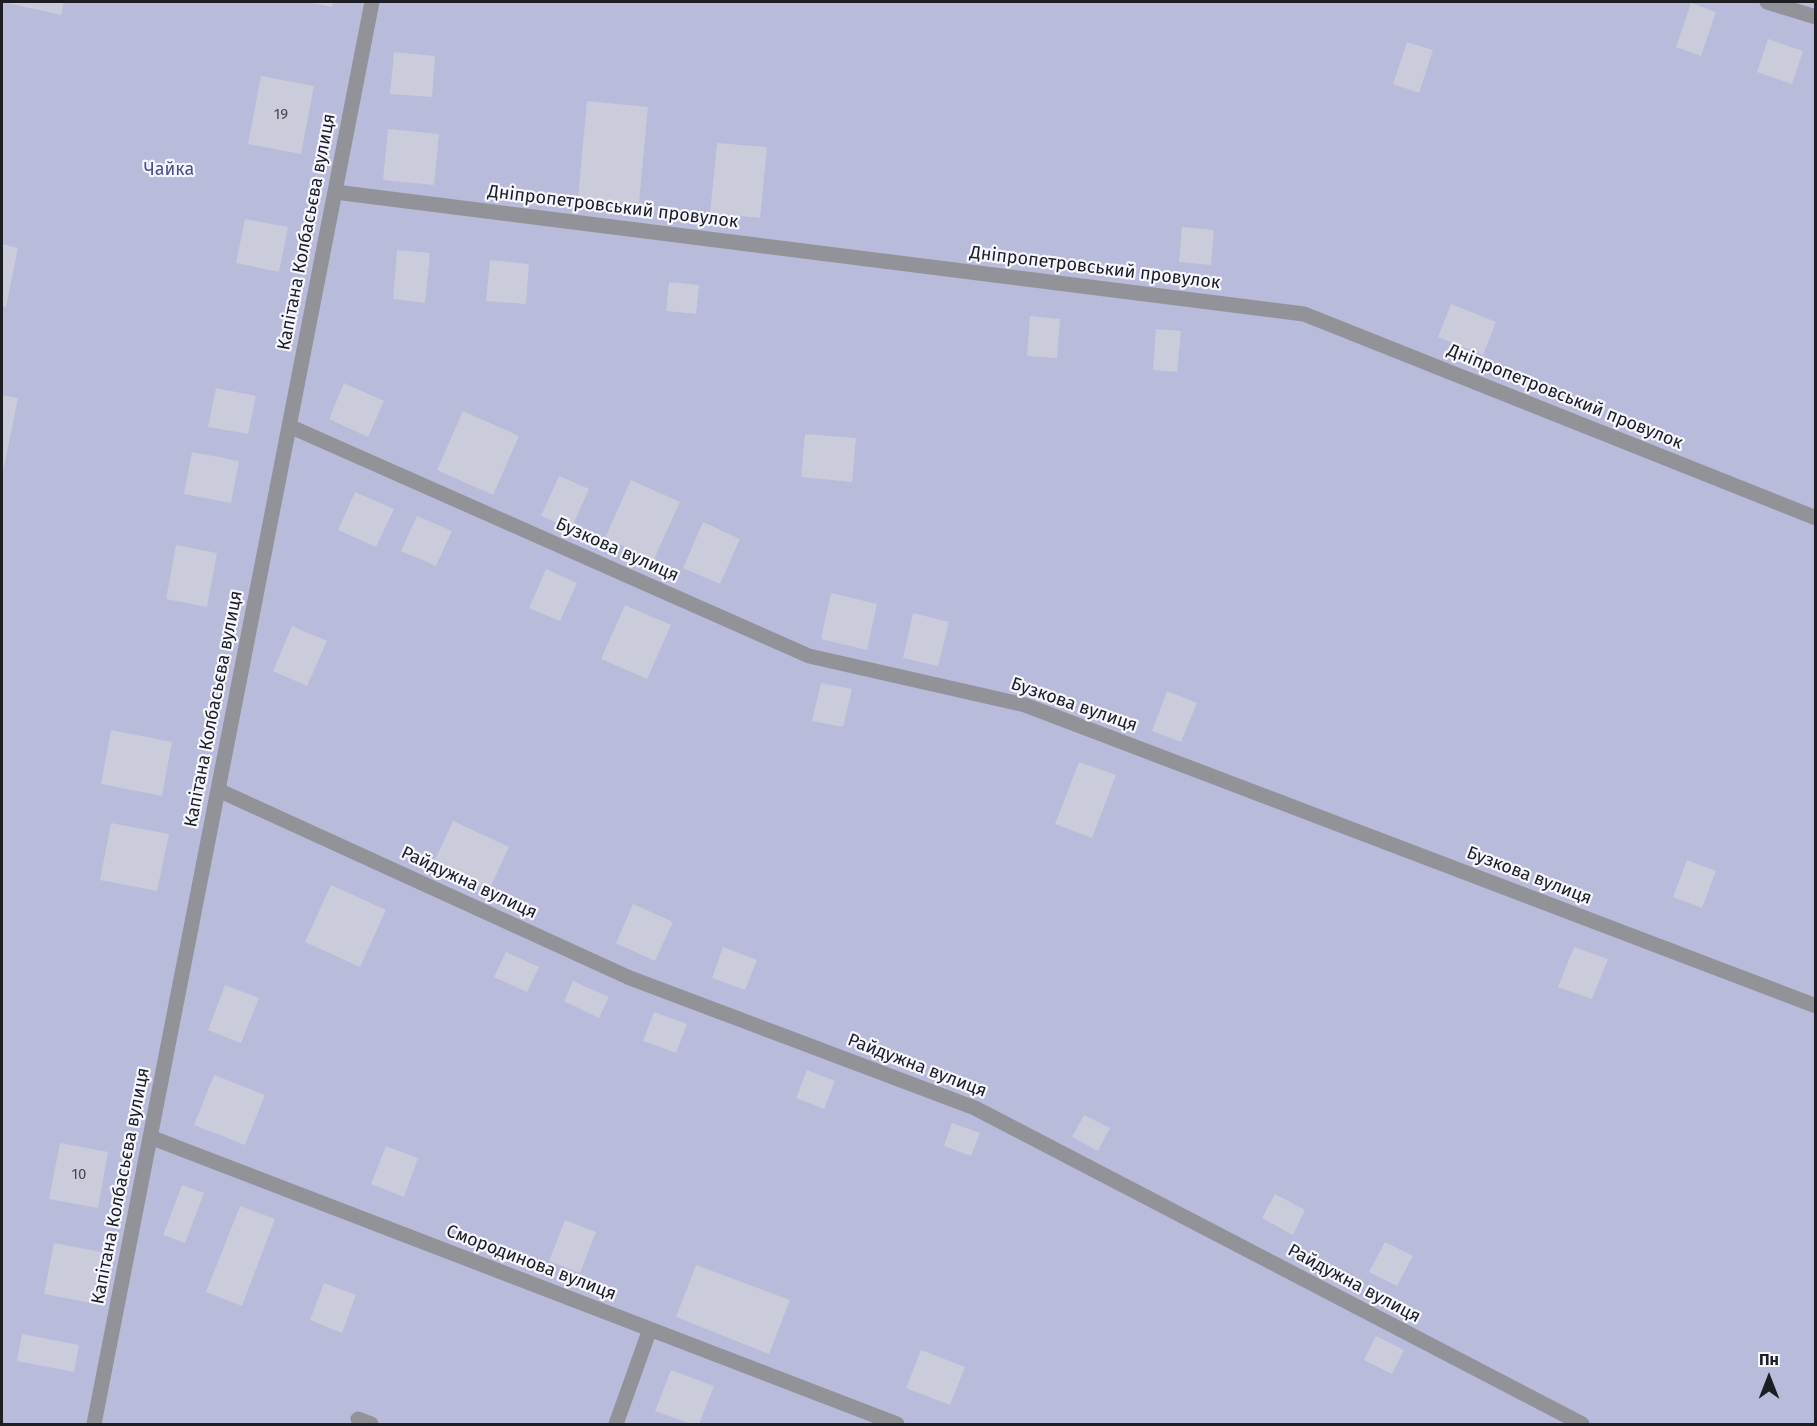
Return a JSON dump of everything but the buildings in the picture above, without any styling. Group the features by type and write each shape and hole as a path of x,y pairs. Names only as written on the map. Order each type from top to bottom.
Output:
{"lane":[{"name":"Капітана Колбасьєва вулиця","path":"94,1425 372,2"},
{"path":"1767,2 1815,17"},
{"name":"Дніпропетровський провулок","path":"335,192 1304,314 1815,518"},
{"name":"Бузкова вулиця","path":"289,426 808,656 1025,705 1815,1006"},
{"name":"Райдужна вулиця","path":"218,790 630,978 975,1108 1582,1425"},
{"name":"Смородинова вулиця","path":"150,1137 897,1425"},
{"path":"616,1425 650,1329"}],"green space":[{"name":"Чайка","path":"2,2 1815,2 1815,1424 2,1424"}]}
